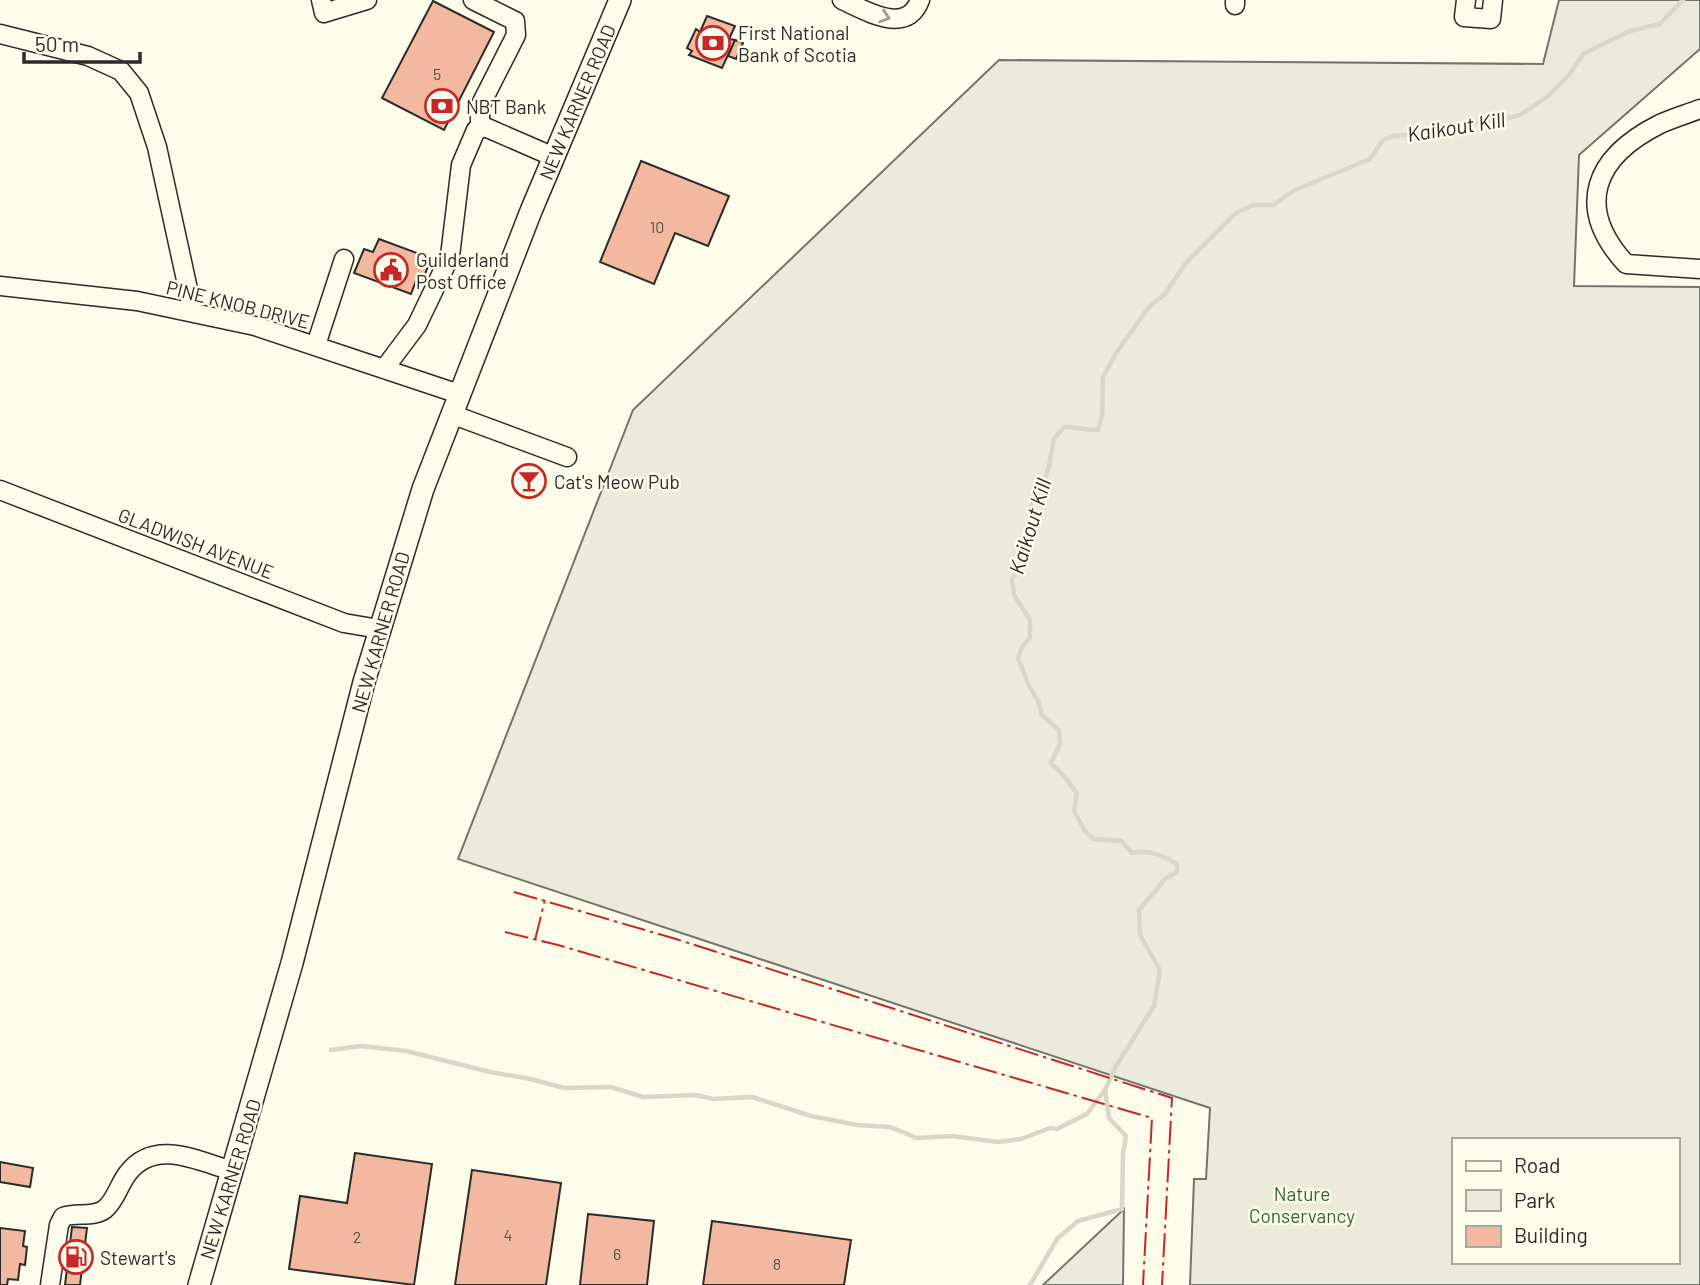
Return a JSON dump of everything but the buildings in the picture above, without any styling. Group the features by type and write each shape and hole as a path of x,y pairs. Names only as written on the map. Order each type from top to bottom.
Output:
{"main road":[{"name":"NEW KARNER ROAD","path":"199,1285 292,964 379,629 423,489 554,157 620,0"}],"street":[{"path":"321,0 324,12 367,0"},
{"path":"473,0 515,21 517,26 516,35 480,107 480,129"},
{"path":"842,0 865,11 898,21 909,17 920,0"},
{"path":"1466,0 1464,17 1491,19 1493,0"},
{"path":"0,34 88,57 121,71 139,93 157,147 193,312"},
{"path":"1700,109 1658,125 1625,148 1604,169 1594,195 1598,217 1610,247 1626,264 1700,269"},
{"path":"384,369 417,325 450,256 461,165 476,130 485,127 554,157"},
{"path":"316,345 344,259"},
{"name":"PINE KNOB DRIVE","path":"0,286 137,301 254,326 384,369 566,457"},
{"name":"GLADWISH AVENUE","path":"0,490 344,623 379,629"},
{"path":"50,1285 63,1217 74,1213 93,1214 103,1210 133,1167 145,1158 162,1153 177,1154 232,1171"}],"green space":[{"name":"Nature Conservancy","path":"1559,0 1700,0 1700,49 1579,155 1574,286 1700,287 1700,1285 1190,1285 1194,1179 1206,1179 1210,1108 458,859 633,410 999,60 1543,64"},
{"path":"1124,1209 1123,1285 1043,1285"}],"waterway":[{"name":"Kaikout Kill","path":"1030,1285 1057,1239 1078,1221 1122,1209 1126,1136 1109,1118 1105,1090 1116,1066 1154,1006 1160,970 1140,935 1139,910 1165,879 1177,872 1177,864 1160,856 1149,852 1132,853 1121,841 1093,839 1085,831 1074,811 1077,793 1051,763 1060,744 1059,730 1041,714 1038,701 1018,659 1021,649 1030,637 1030,620 1014,595 1012,579 1020,565 1032,504 1040,494 1054,439 1064,427 1098,430 1102,416 1103,377 1115,355 1148,308 1165,294 1185,264 1236,213 1253,205 1273,205 1295,190 1370,159 1383,140 1393,136 1424,134 1461,124 1491,122 1520,115 1547,97 1570,74 1583,54 1630,31 1660,24 1683,0"},
{"path":"331,1050 361,1046 406,1051 564,1088 611,1087 643,1097 752,1097 811,1116 857,1125 890,1127 917,1138 952,1136 998,1142 1021,1139 1050,1128 1057,1129 1087,1114 1104,1091"}],"power":[{"path":"514,892 676,939 1172,1098 1162,1285"},
{"path":"535,940 545,900"},
{"path":"505,932 558,945 1152,1118 1143,1285"}],"place":[{"name":"First National Bank of Scotia","path":"713,43"},
{"name":"NBT Bank","path":"442,106"},
{"name":"Guilderland Post Office","path":"391,270"},
{"name":"Cat's Meow Pub","path":"529,481"},
{"name":"Stewart's","path":"76,1257"}]}
